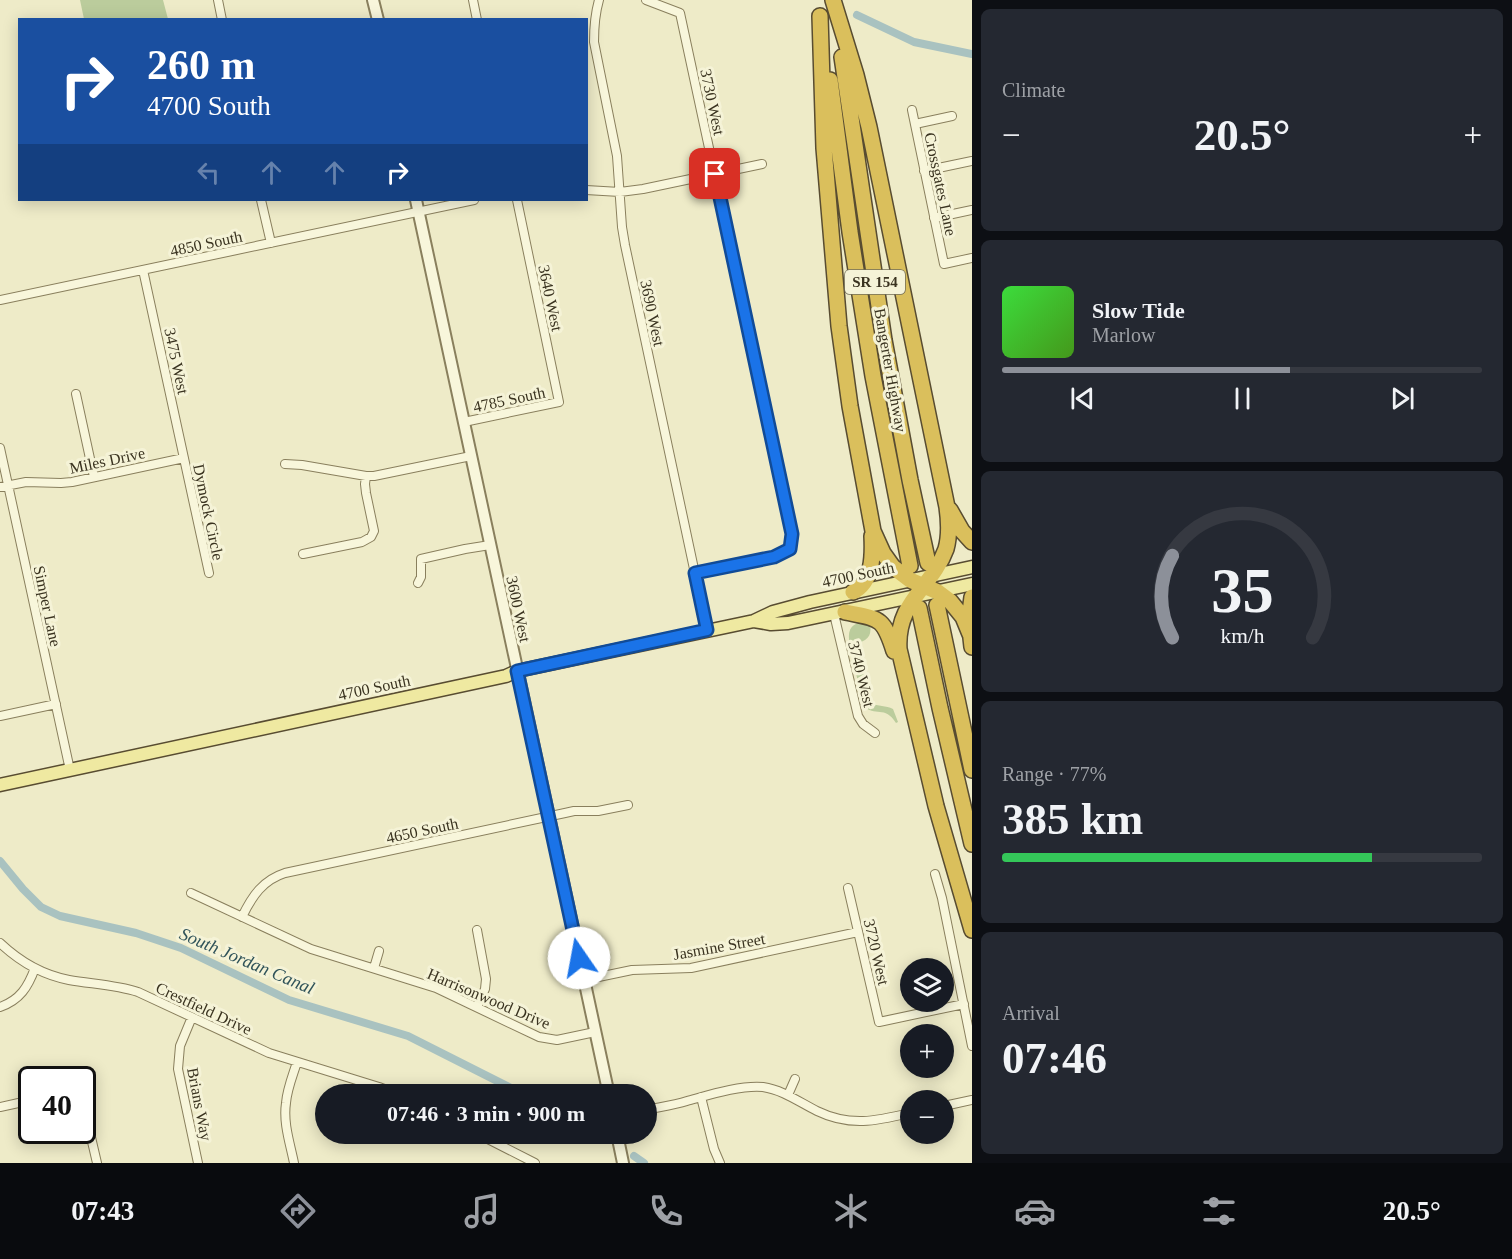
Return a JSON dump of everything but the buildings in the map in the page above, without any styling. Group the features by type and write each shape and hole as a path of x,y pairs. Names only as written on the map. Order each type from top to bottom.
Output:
{"highway":[{"name":"Bangerter Highway","path":"817,0 827,54 850,232 891,472 924,586 972,770"},
{"name":"Bangerter Highway","path":"832,0 924,586 939,708 972,844"},
{"path":"832,0 856,75 869,127 945,495 949,527 948,542 943,557 905,612 899,632 899,649 936,806 972,930"},
{"path":"820,16 824,148 838,314 850,406 871,524 872,554 868,576 861,587 853,592"},
{"path":"945,495 957,523 972,542"},
{"path":"871,524 887,560 897,571 950,601 967,626 971,641"},
{"path":"971,641 969,614 972,597"},
{"path":"839,613 870,617 885,626 905,676"}],"main road":[{"name":"4700 South","path":"754,621 779,624 839,613 924,586 972,567"},
{"name":"4700 South","path":"0,785 754,621 779,610 853,592 972,584"}],"street":[{"path":"218,0 222,18"},
{"path":"373,0 378,18"},
{"path":"473,0 477,18"},
{"name":"3690 West","path":"599,0 594,26 594,42 615,145 625,245 707,630"},
{"name":"3730 West","path":"646,0 680,13 792,534 790,549 774,557 695,573"},
{"name":"Crossgates Lane","path":"912,110 944,264 972,258"},
{"path":"915,124 952,116"},
{"path":"924,171 972,161"},
{"path":"588,190 620,192 762,164"},
{"path":"261,201 271,243"},
{"name":"3600 West","path":"416,201 607,1084"},
{"name":"4850 South","path":"0,300 469,201"},
{"name":"3640 West","path":"517,201 559,402"},
{"path":"934,218 972,210"},
{"name":"3475 West","path":"143,270 184,458"},
{"path":"76,394 94,477"},
{"name":"4785 South","path":"464,422 559,402"},
{"name":"Simper Lane","path":"0,448 4,487 70,770"},
{"path":"285,464 366,476 382,475 471,456"},
{"name":"Miles Drive","path":"4,487 35,481 61,483 184,458"},
{"name":"Dymock Circle","path":"184,458 209,573"},
{"path":"303,555 362,542 370,537 374,531 366,493 366,476"},
{"path":"418,583 421,577 421,559 490,545"},
{"name":"3740 West","path":"839,613 858,716 863,724 875,733"},
{"path":"0,716 56,704"},
{"name":"4650 South","path":"242,917 256,891 279,875 549,816 574,811 598,811 628,805"},
{"path":"935,874 972,1046"},
{"name":"3720 West","path":"848,888 879,1022 964,1004"},
{"name":"Harrisonwood Drive","path":"191,893 303,945 436,988 544,1039 563,1039 595,1032"},
{"path":"477,930 486,983 477,1007"},
{"name":"Jasmine Street","path":"584,980 632,970 691,968 858,932"},
{"name":"Crestfield Drive","path":"0,943 35,968 66,979 129,989 269,1053 369,1084"},
{"path":"374,968 379,951"},
{"path":"0,1007 14,1001 23,993 35,968"},
{"name":"Brians Way","path":"192,1017 180,1046 178,1069 198,1163"},
{"path":"294,1163 285,1109 297,1062"},
{"path":"788,1095 795,1079"},
{"path":"657,1108 748,1087 762,1087 788,1095 824,1114 845,1120 870,1121 900,1115"},
{"path":"701,1097 714,1149 720,1163"},
{"path":"954,1104 972,1100"},
{"path":"0,1107 18,1103"},
{"path":"93,1144 97,1163"},
{"path":"498,1144 536,1163"},
{"path":"619,1144 623,1163"}],"green space":[{"path":"80,0 163,0 168,18 84,18"},
{"path":"869,620 870,631 867,638 850,645 849,634 852,627"},
{"path":"860,651 871,703 893,709 898,722 896,723 888,714 872,711 863,706 852,654"}],"waterway":[{"path":"857,15 914,42 972,54"},
{"name":"South Jordan Canal","path":"0,861 41,907 60,916 136,933 181,948 289,1000 408,1036 503,1084"},
{"name":"South Jordan Canal","path":"634,1156 644,1163"}],"route":[{"path":"579,958 517,671 707,630 695,573 774,557 790,549 792,534 715,174"}]}
